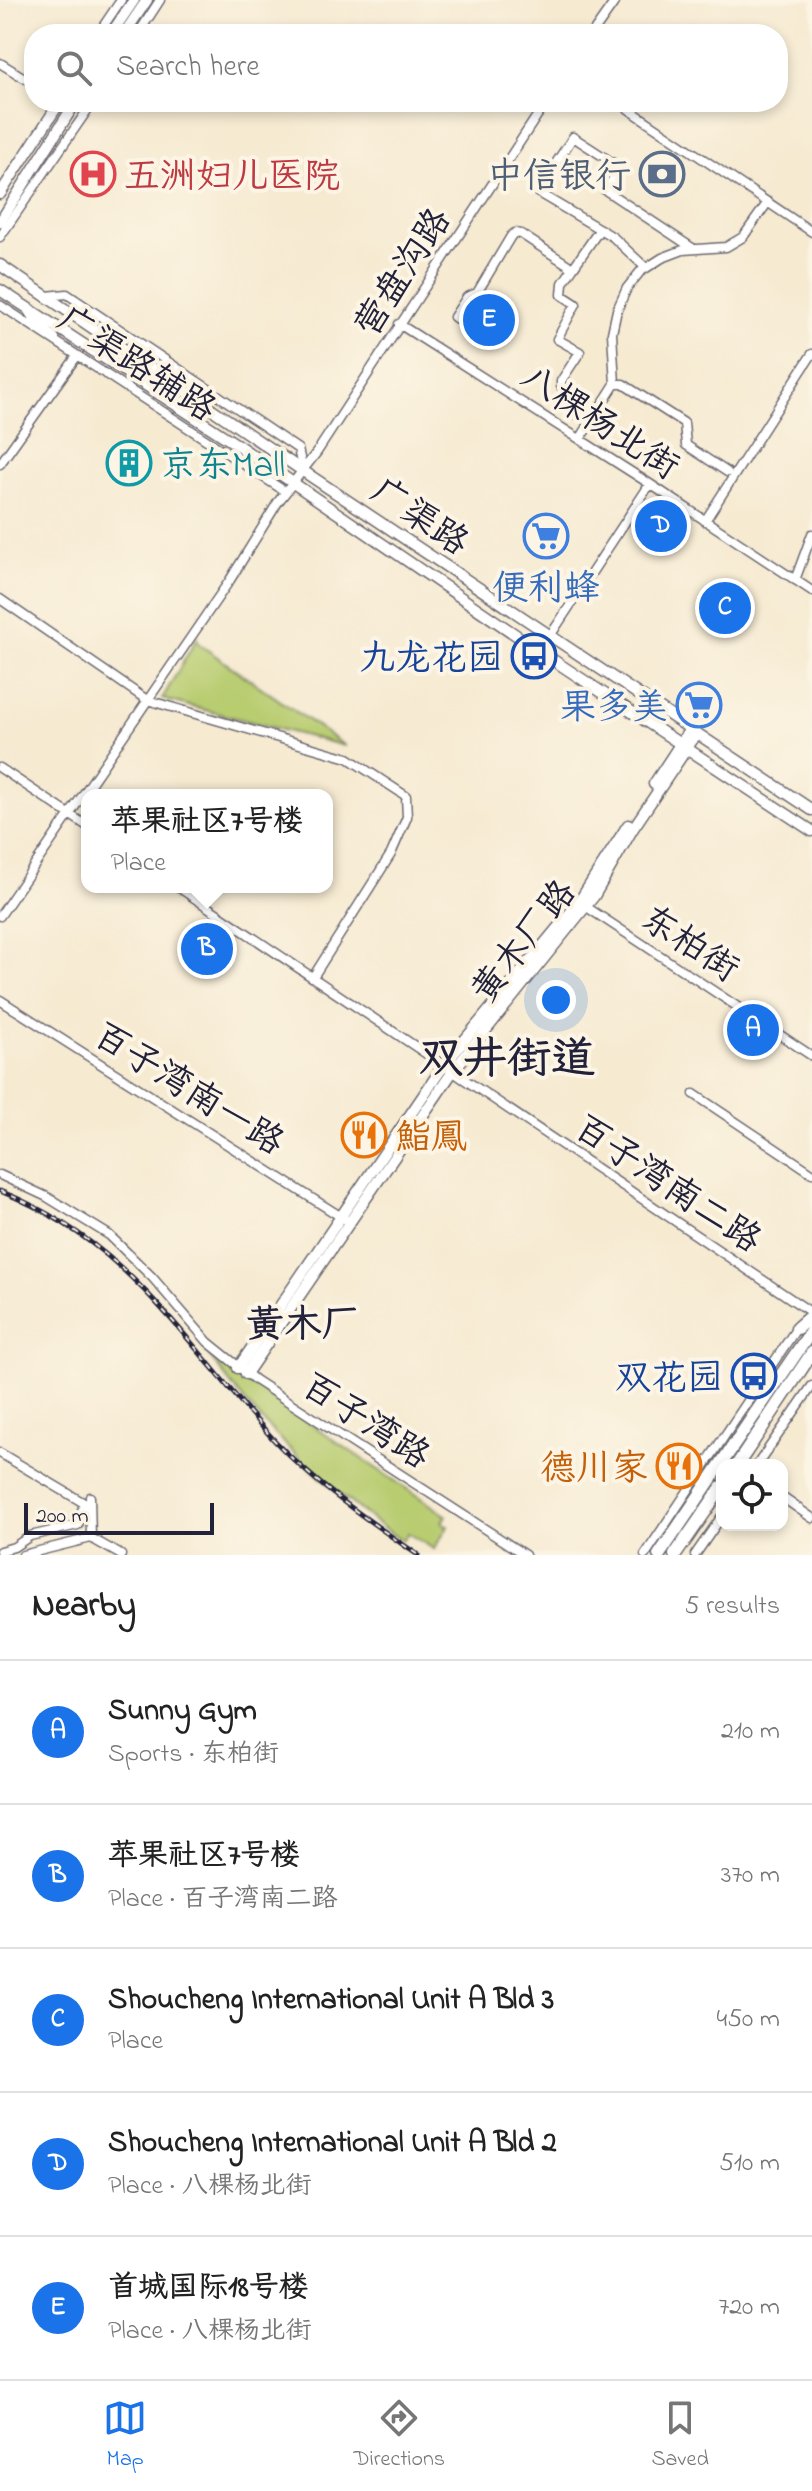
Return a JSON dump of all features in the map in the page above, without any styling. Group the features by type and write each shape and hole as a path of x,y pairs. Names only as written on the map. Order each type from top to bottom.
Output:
{"highway":[{"path":"797,1328 811,1311"},
{"path":"740,1459 757,1423 812,1330"},
{"path":"659,1555 812,1353"},
{"path":"675,1555 716,1496"}],"main road":[{"path":"118,24 134,0"},
{"path":"131,24 147,0"},
{"path":"0,194 53,112"},
{"path":"0,222 69,112"},
{"name":"广渠路","path":"0,265 812,810"},
{"name":"广渠路","path":"0,290 289,488 812,831"},
{"name":"黄木厂路","path":"242,1371 449,1068 583,904 693,731"}],"street":[{"path":"105,24 121,0"},
{"path":"144,24 160,0"},
{"path":"599,24 616,0"},
{"path":"0,63 24,78"},
{"path":"0,237 86,112"},
{"name":"营盘沟路","path":"86,789 303,471 539,112"},
{"path":"633,112 812,232"},
{"path":"644,266 613,237 537,192 573,137 621,168 605,190 694,249"},
{"path":"580,439 615,384 612,333 617,310 627,288 644,266 683,250 726,247 743,237 768,202"},
{"path":"590,423 561,404 568,393 561,386 561,381 580,352 557,339 576,304 562,295 563,283 600,229"},
{"path":"493,344 454,317 467,297 477,293 511,236 521,234 573,268"},
{"path":"621,251 644,266"},
{"name":"广渠路辅路","path":"0,305 289,488"},
{"path":"26,307 61,345"},
{"name":"八棵杨北街","path":"399,324 812,591"},
{"path":"705,521 812,354"},
{"path":"0,464 77,356"},
{"path":"615,384 623,384 684,423 686,445 727,472"},
{"path":"550,636 650,484"},
{"path":"795,580 812,534"},
{"path":"0,599 147,700 348,758 406,796 407,817 391,854 313,977"},
{"path":"0,768 81,822"},
{"name":"营盘沟路","path":"0,916 81,796"},
{"name":"百子湾南二路","path":"187,893 811,1311"},
{"name":"东柏街","path":"583,904 812,1056"},
{"name":"百子湾南一路","path":"0,1000 345,1219"},
{"path":"694,1094 812,1173"},
{"name":"百子湾路","path":"0,1175 57,1202 109,1235 152,1277 208,1342 242,1371 525,1555"},
{"path":"645,1555 797,1328"},
{"path":"761,1459 812,1386"},
{"path":"0,1453 84,1503 91,1538"},
{"path":"0,1551 14,1547 30,1536 78,1525 86,1514 90,1497"},
{"path":"788,1501 812,1518"},
{"path":"695,1555 716,1525"},
{"path":"23,1555 91,1538 121,1555"}],"green space":[{"path":"197,638 199,644 345,746 162,699"},
{"path":"209,1350 250,1384 446,1515 442,1522 448,1526 434,1549 408,1533 402,1541 326,1482 250,1407 206,1352"}],"railway":[{"path":"0,1191 45,1212 85,1238 120,1267 183,1333 291,1457 344,1502 418,1555"}],"place":[{"name":"五洲妇儿医院","path":"93,174"},
{"name":"中信银行","path":"662,174"},
{"name":"首城国际18号楼","path":"489,320"},
{"name":"京东Mall","path":"129,463"},
{"name":"Shoucheng International Unit A Bld 2","path":"661,526"},
{"name":"便利蜂","path":"546,536"},
{"name":"Shoucheng International Unit A Bld 3","path":"725,608"},
{"name":"九龙花园","path":"534,656"},
{"name":"果多美","path":"699,705"},
{"name":"苹果社区7号楼","path":"207,949"},
{"name":"Sunny Gym","path":"753,1030"},
{"name":"鮨鳳","path":"364,1135"},
{"name":"双花园","path":"754,1376"},
{"name":"德川家","path":"679,1466"}],"district":[{"name":"双井街道","path":"507,1057"},
{"name":"黄木厂","path":"303,1323"}]}
